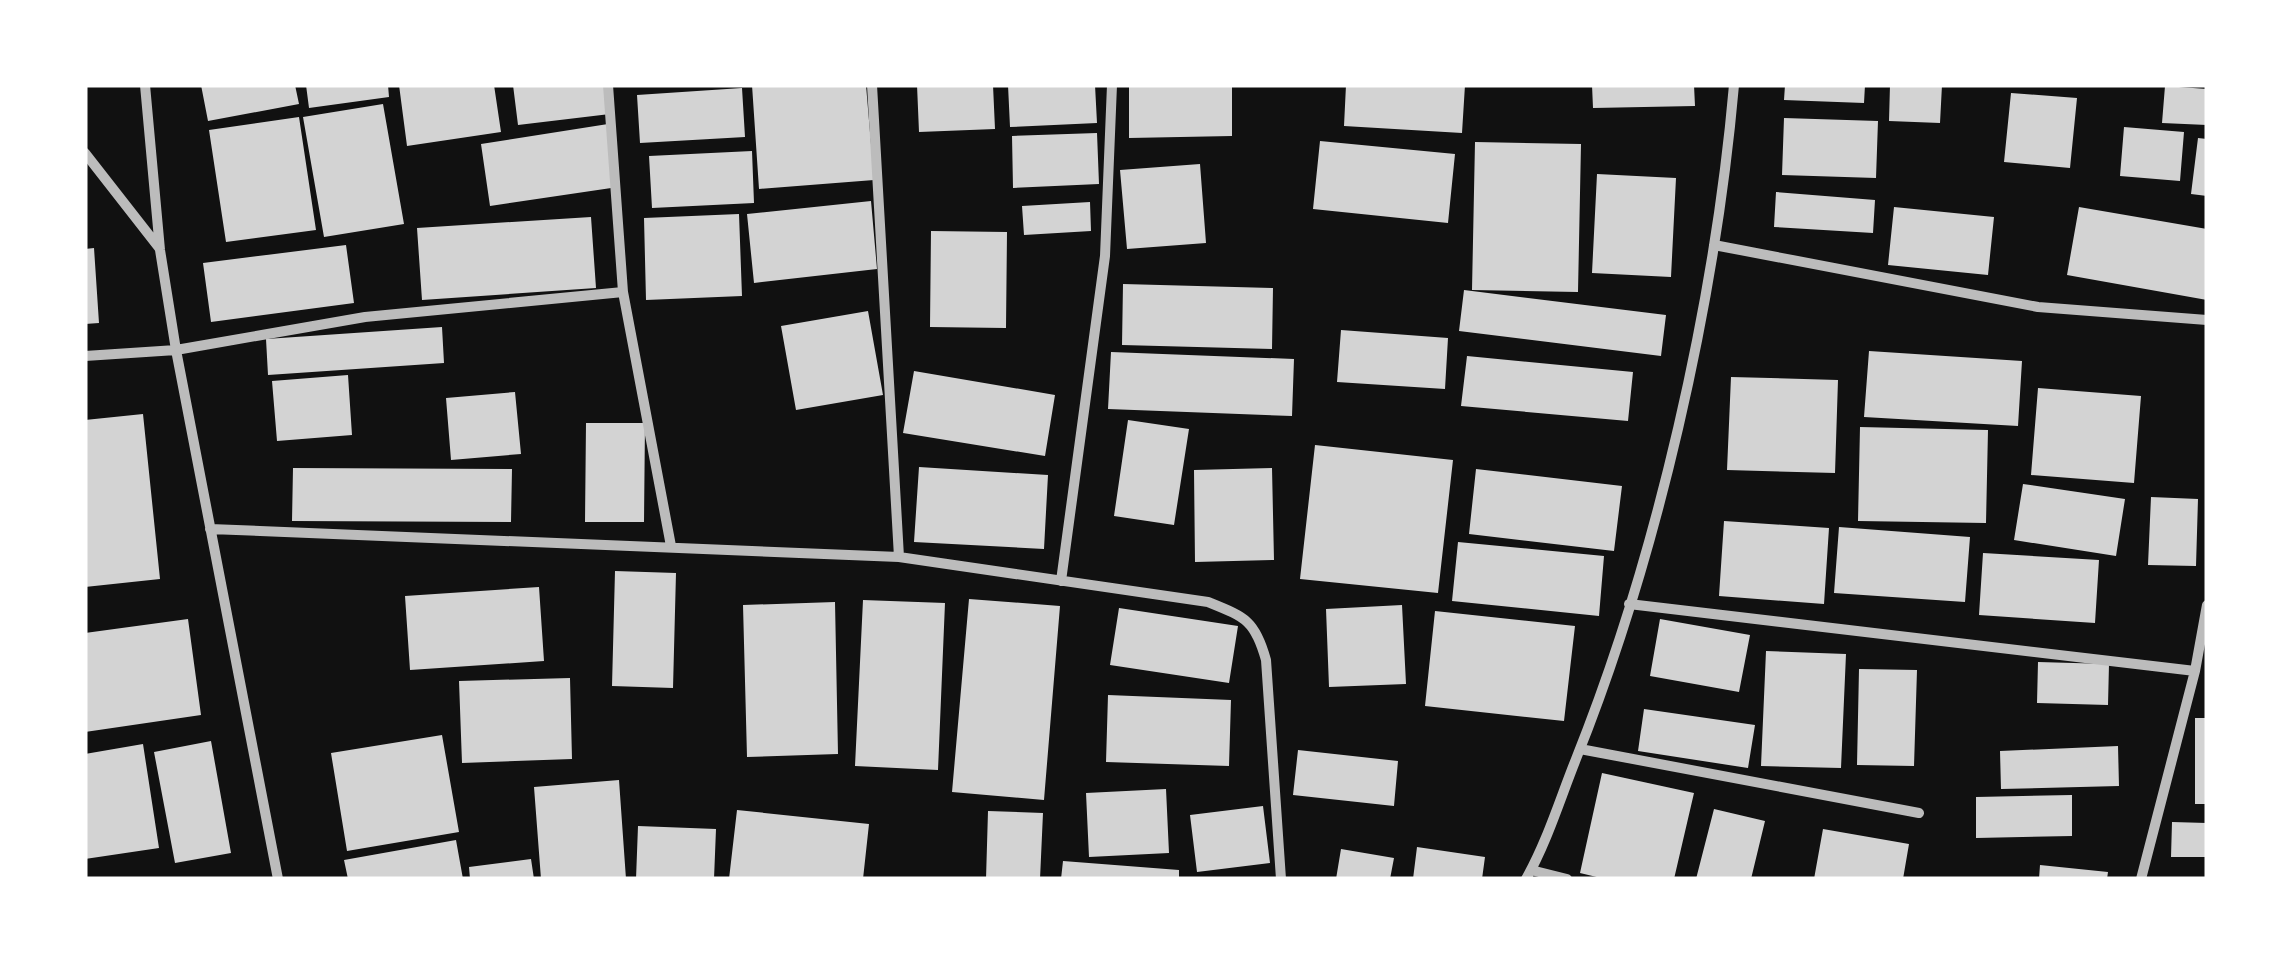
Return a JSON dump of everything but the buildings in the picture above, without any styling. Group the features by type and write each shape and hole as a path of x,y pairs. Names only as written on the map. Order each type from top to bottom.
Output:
{"street":[{"path":"145,85 160,250 176,350 278,879"},
{"path":"608,85 622,292 671,546"},
{"path":"872,85 899,557"},
{"path":"1062,581 1105,256 1112,85"},
{"path":"1568,879 1529,874 1606,684 1666,471 1724,199 1734,85"},
{"path":"85,153 160,250"},
{"path":"1714,245 2038,307 2207,320"},
{"path":"85,356 176,350 366,317 622,292"},
{"path":"210,530 899,557 1208,602 1240,614 1254,626 1266,660 1281,879"},
{"path":"1629,604 2195,671"},
{"path":"2141,879 2195,671 2207,605"},
{"path":"1580,749 1918,812"}]}
